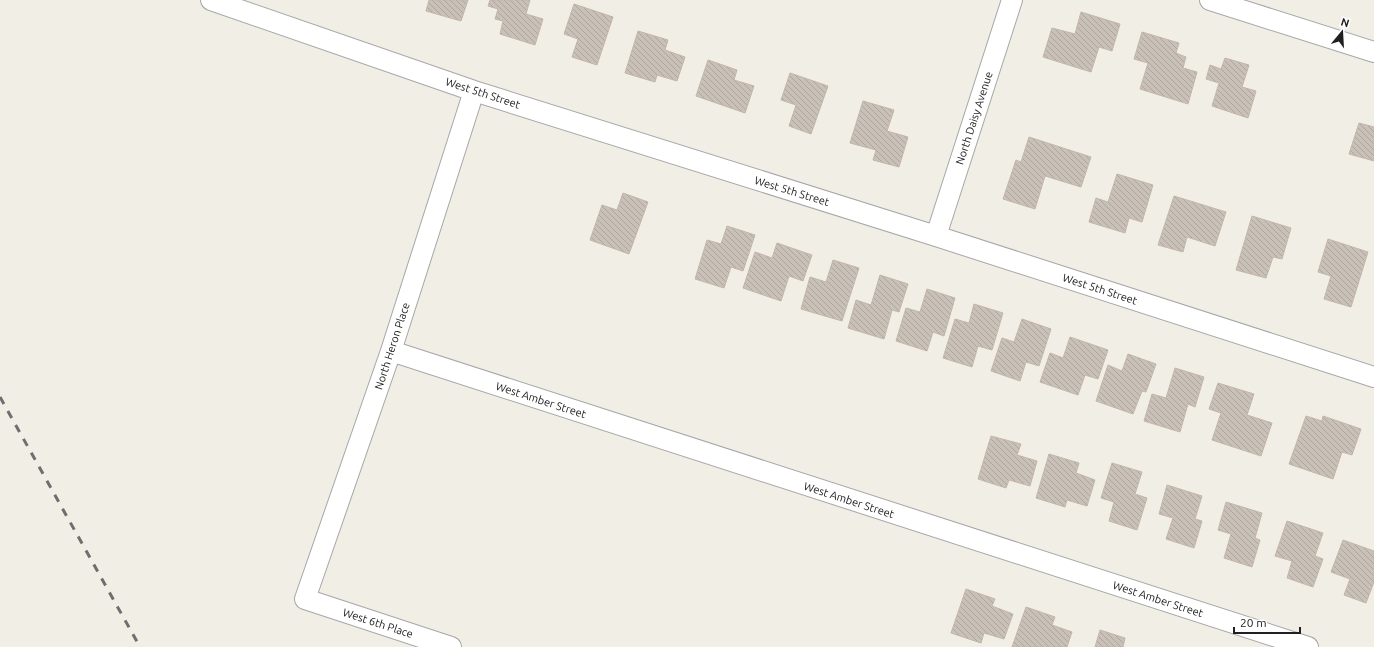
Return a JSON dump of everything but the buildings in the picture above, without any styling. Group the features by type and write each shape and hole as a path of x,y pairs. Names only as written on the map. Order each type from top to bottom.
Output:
{"street":[{"name":"West 5th Street","path":"211,0 474,91 936,236 1374,377"},
{"name":"North Daisy Avenue","path":"936,236 1012,0"},
{"path":"1210,0 1374,52"},
{"name":"North Heron Place","path":"305,599 391,351 474,91"},
{"name":"West Amber Street","path":"391,351 1308,647"},
{"name":"West 6th Place","path":"305,599 451,647"}],"railway":[{"path":"0,397 140,647"}]}
